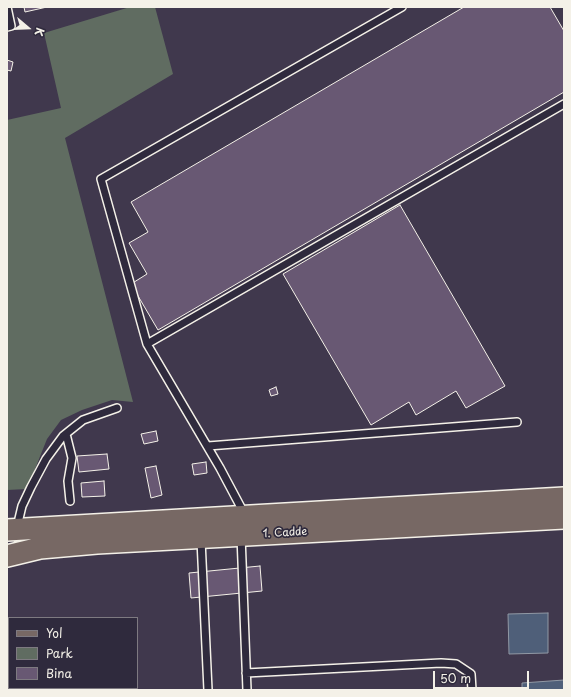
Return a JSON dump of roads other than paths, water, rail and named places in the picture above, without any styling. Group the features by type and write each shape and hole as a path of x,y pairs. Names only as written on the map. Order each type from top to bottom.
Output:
{"main road":[{"name":"1. Cadde","path":"7,556 40,548 201,537 244,526 564,498"},
{"name":"1. Cadde","path":"12,529 244,526 564,518"}],"lane":[{"path":"7,7 11,26 7,27"},
{"path":"247,690 244,526 208,446 147,344 101,178 402,7"},
{"path":"147,344 564,104"},
{"path":"12,529 31,487 46,459 66,434 83,420 116,408"},
{"path":"208,446 517,422"},
{"path":"66,434 72,458 68,482 70,501"},
{"path":"201,537 208,690"},
{"path":"246,673 449,663 456,664 471,674 472,690"}],"water":[{"path":"548,613 548,653 509,654 508,614"},
{"path":"564,680 564,690 522,690 522,683"}]}
